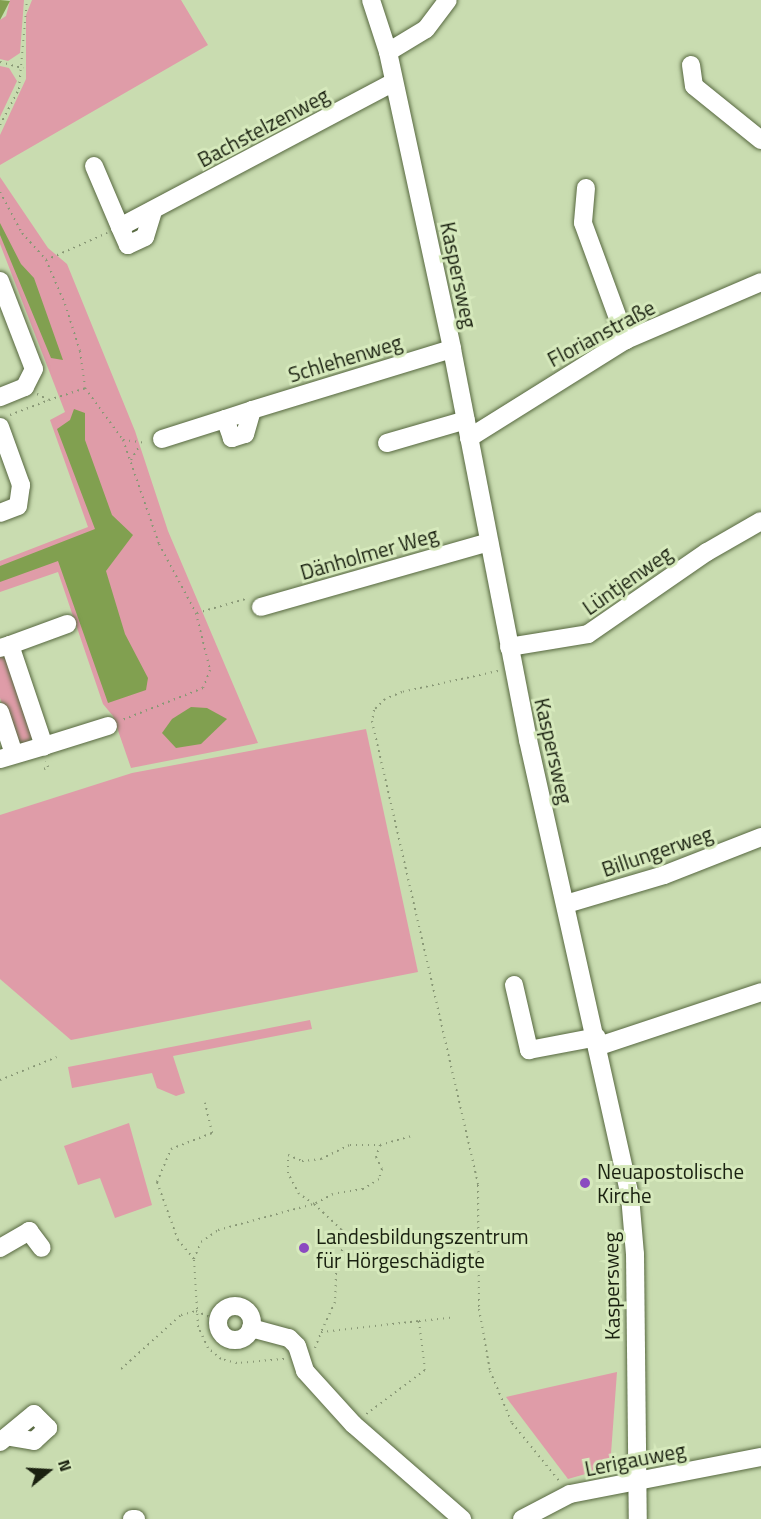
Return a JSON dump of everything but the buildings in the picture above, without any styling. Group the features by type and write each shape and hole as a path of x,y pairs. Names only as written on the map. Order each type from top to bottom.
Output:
{"street":[{"name":"Kaspersweg","path":"371,0 388,52 452,350 513,668 598,1042 630,1196 634,1254 638,1519"},
{"path":"388,52 426,29 448,0"},
{"path":"691,65 694,86 761,140"},
{"name":"Bachstelzenweg","path":"120,227 394,82"},
{"path":"94,166 120,227"},
{"path":"586,188 583,223 626,340"},
{"path":"0,281 34,369 25,387 0,397"},
{"name":"Florianstraße","path":"469,438 626,340 761,282"},
{"name":"Schlehenweg","path":"162,439 452,350"},
{"path":"387,443 466,420"},
{"path":"0,427 21,485 18,506 0,513"},
{"name":"Lüntjenweg","path":"509,647 588,634 707,552 761,521"},
{"name":"Dänholmer Weg","path":"261,607 489,542"},
{"path":"44,746 5,646 67,624"},
{"path":"0,712 7,757 108,726"},
{"name":"Billungerweg","path":"566,904 664,874 761,837"},
{"path":"514,985 530,1050 598,1042 761,992"},
{"path":"0,1248 29,1231 42,1248"},
{"path":"238,1306 251,1316 251,1328 244,1337 234,1340 224,1336 218,1321 222,1310 238,1306"},
{"path":"251,1328 289,1338 300,1357 304,1371 353,1424 462,1519"},
{"name":"Lerigauweg","path":"522,1519 570,1494 761,1457"}],"path":[{"path":"0,125 20,89 23,68 23,11 27,0"},
{"path":"0,62 23,68"},
{"path":"0,192 22,233 46,261 71,322 85,388 123,440 159,544 196,613 210,670 203,688 108,726"},
{"path":"46,261 120,227"},
{"path":"25,387 49,400"},
{"path":"0,419 85,388"},
{"path":"123,440 140,445 162,439"},
{"path":"131,460 140,445"},
{"path":"196,613 250,598 261,607"},
{"path":"513,668 402,692 385,699 374,710 372,721 478,1185 479,1309 490,1371 512,1423 570,1494"},
{"path":"0,1080 57,1057"},
{"path":"194,1259 178,1240 157,1182 171,1149 212,1133 206,1103"},
{"path":"380,1145 376,1157 382,1169 379,1179 363,1189 333,1194 314,1204 218,1230 201,1242 194,1259 196,1311 208,1348 221,1359 257,1362 312,1355 335,1302 336,1273 345,1238 314,1204 299,1194 288,1173 288,1155 302,1161 321,1159 350,1145 380,1145 414,1136"},
{"path":"121,1369 174,1320 196,1311 218,1321"},
{"path":"321,1332 454,1317"},
{"path":"428,1320 428,1327"},
{"path":"353,1424 425,1370 419,1321"}],"shaded area":[{"path":"0,0 10,1 0,20"},
{"path":"10,0 24,0 20,53 8,61 0,59 0,20 6,16"},
{"path":"32,0 181,0 208,45 0,165 0,135 26,79 26,15"},
{"path":"0,66 9,68 17,81 0,117"},
{"path":"0,177 48,248 67,264 135,431 168,531 258,743 131,768 113,716 103,704 58,572 0,592 0,561 88,527 50,420 65,412 0,244"},
{"path":"0,223 21,264 34,278 63,360 51,358 0,235"},
{"path":"74,409 85,413 85,440 112,515 133,535 106,571 125,634 148,678 146,690 108,703 58,561 0,582 0,566 95,529 57,429 70,420"},
{"path":"0,654 7,654 33,736 26,745 17,746 0,698"},
{"path":"191,707 207,708 227,719 201,744 176,748 162,733 172,719"},
{"path":"366,729 418,972 71,1040 0,979 0,815 132,773"},
{"path":"310,1020 312,1029 173,1056 185,1093 176,1096 157,1088 152,1073 72,1088 68,1067"},
{"path":"129,1123 152,1205 115,1218 100,1178 78,1185 64,1146"},
{"path":"617,1372 610,1467 568,1479 506,1397"}],"place":[{"name":"Neuapostolische Kirche","path":"585,1183"},
{"name":"Landesbildungszentrum für Hörgeschädigte","path":"304,1248"}]}
